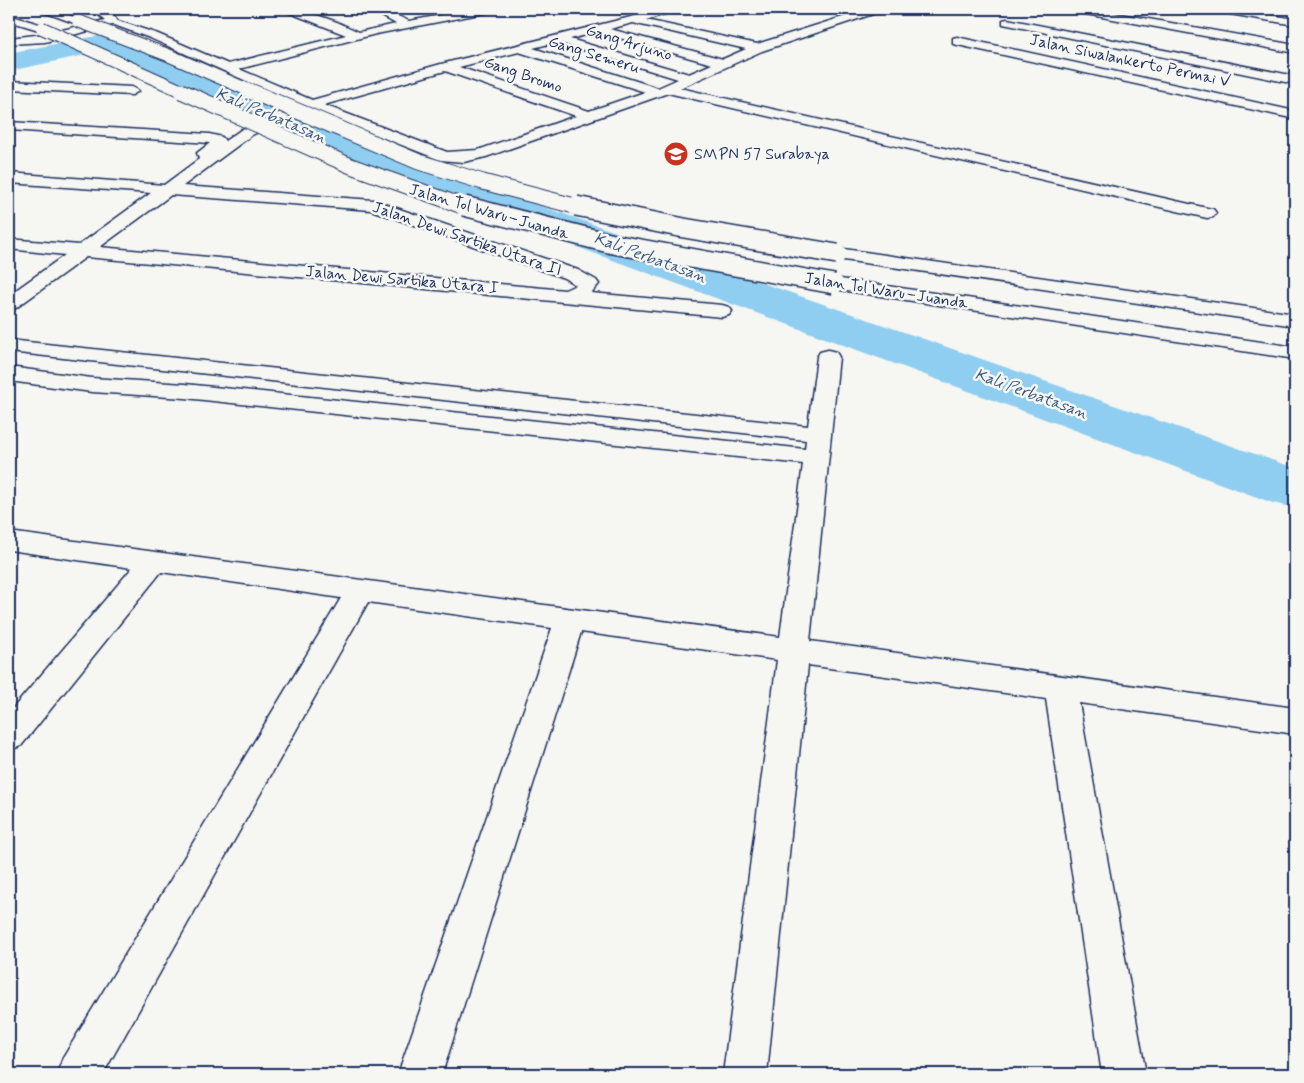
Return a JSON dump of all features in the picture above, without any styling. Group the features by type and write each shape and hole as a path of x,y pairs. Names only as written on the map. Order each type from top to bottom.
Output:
{"main road":[{"name":"Jalan Tol Waru–Juanda","path":"45,9 160,52 382,148 450,172 573,207 701,232 837,254 1295,320"},
{"path":"96,9 112,20 112,22"},
{"path":"289,9 333,24 358,36"},
{"path":"374,9 406,24"},
{"path":"227,68 316,43 358,36 460,11 490,9"},
{"path":"9,304 247,132 307,106 445,67 636,20 656,11 675,9"},
{"path":"9,41 45,38 112,22 154,36 307,106 450,158 481,154 663,90 726,64 758,48 878,9"},
{"path":"1075,9 1295,49"},
{"path":"1218,9 1295,22"},
{"path":"336,12 376,31"},
{"path":"1024,15 1003,23 1295,80"},
{"name":"Jalan Tol Waru–Juanda","path":"9,18 42,28 328,156 444,200 561,234 658,254 834,284 1295,354"},
{"path":"636,20 758,48"},
{"path":"598,29 726,64"},
{"name":"Jalan Siwalankerto Permai V","path":"974,35 954,42 1295,115"},
{"name":"Gang Arjuno","path":"558,39 690,79"},
{"name":"Gang Semeru","path":"520,48 663,90 1208,213"},
{"name":"Gang Bromo","path":"445,67 589,116"},
{"path":"9,83 38,75"},
{"path":"9,83 132,91"},
{"path":"9,126 217,140 218,144 205,153 207,161"},
{"path":"9,178 167,190"},
{"name":"Jalan Dewi Sartika Utara II","path":"167,190 373,205 571,274 589,284 581,291 566,294"},
{"name":"Jalan Dewi Sartika Utara I","path":"9,244 566,294 722,311"},
{"path":"9,346 722,423 817,446"},
{"path":"745,1074 828,357"},
{"path":"101,385 129,360"},
{"path":"9,374 716,448 817,446"},
{"path":"716,448 722,423"},
{"path":"9,541 1295,721"},
{"path":"9,736 154,561"},
{"path":"79,1074 360,590"},
{"path":"420,1074 570,619"},
{"path":"1060,688 1124,1074"}],"waterway":[{"name":"Kali Perbatasan","path":"9,62 107,42 268,117 427,179 1295,489"}],"place":[{"name":"SMPN 57 Surabaya","path":"676,154"}]}
